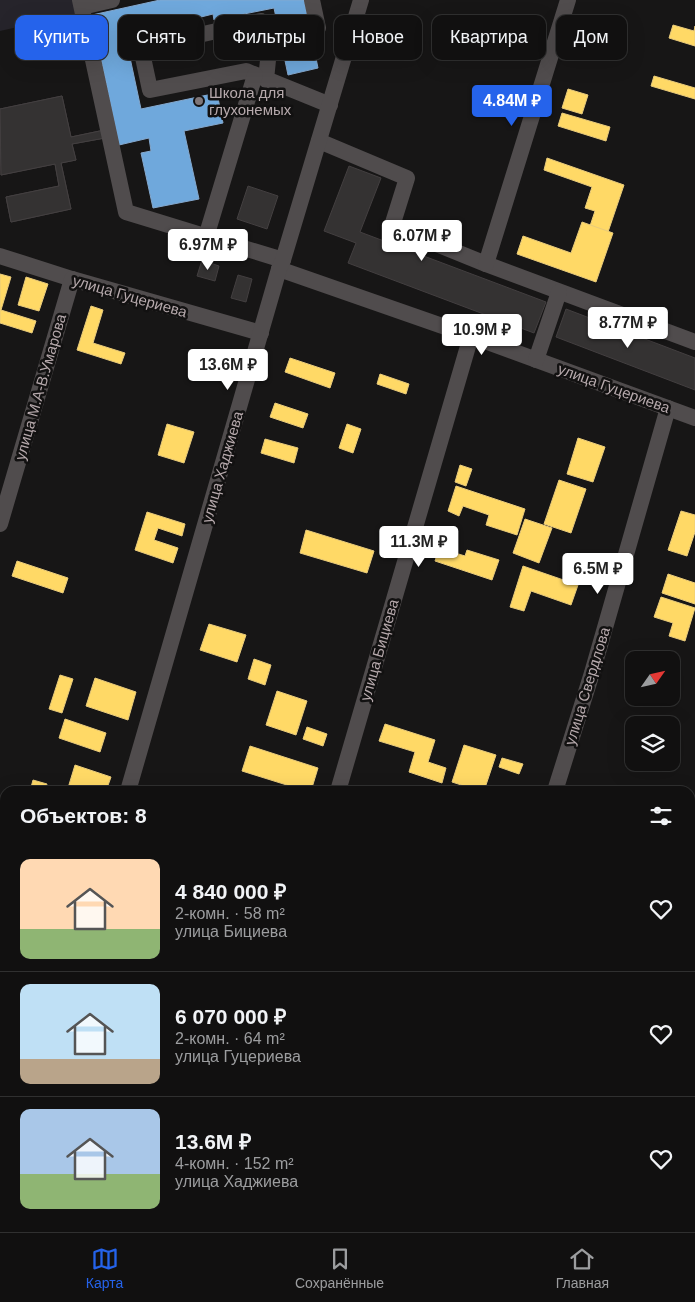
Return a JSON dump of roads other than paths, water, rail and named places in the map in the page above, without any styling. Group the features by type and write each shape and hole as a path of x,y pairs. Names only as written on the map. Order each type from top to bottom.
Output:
{"street":[{"path":"81,3 112,0"},
{"path":"312,0 315,15"},
{"name":"улица Хаджиева","path":"129,786 281,264 361,0"},
{"path":"486,264 568,0"},
{"name":"улица Гуцериева","path":"81,3 126,212 206,237 281,264 695,418"},
{"path":"206,237 261,78 268,60 262,21 140,48 150,90 246,72 261,78 330,105"},
{"path":"319,141 407,178 392,226 559,292 695,342"},
{"name":"улица Гуцериева","path":"0,256 72,280 261,333"},
{"name":"улица М.А-В.Умарова","path":"0,524 72,280"},
{"path":"536,360 559,292"},
{"name":"улица Бициева","path":"339,786 471,336"},
{"name":"улица Свердлова","path":"558,786 668,408"}],"place":[{"name":"Школа для глухонемых","path":"199,101"}]}
